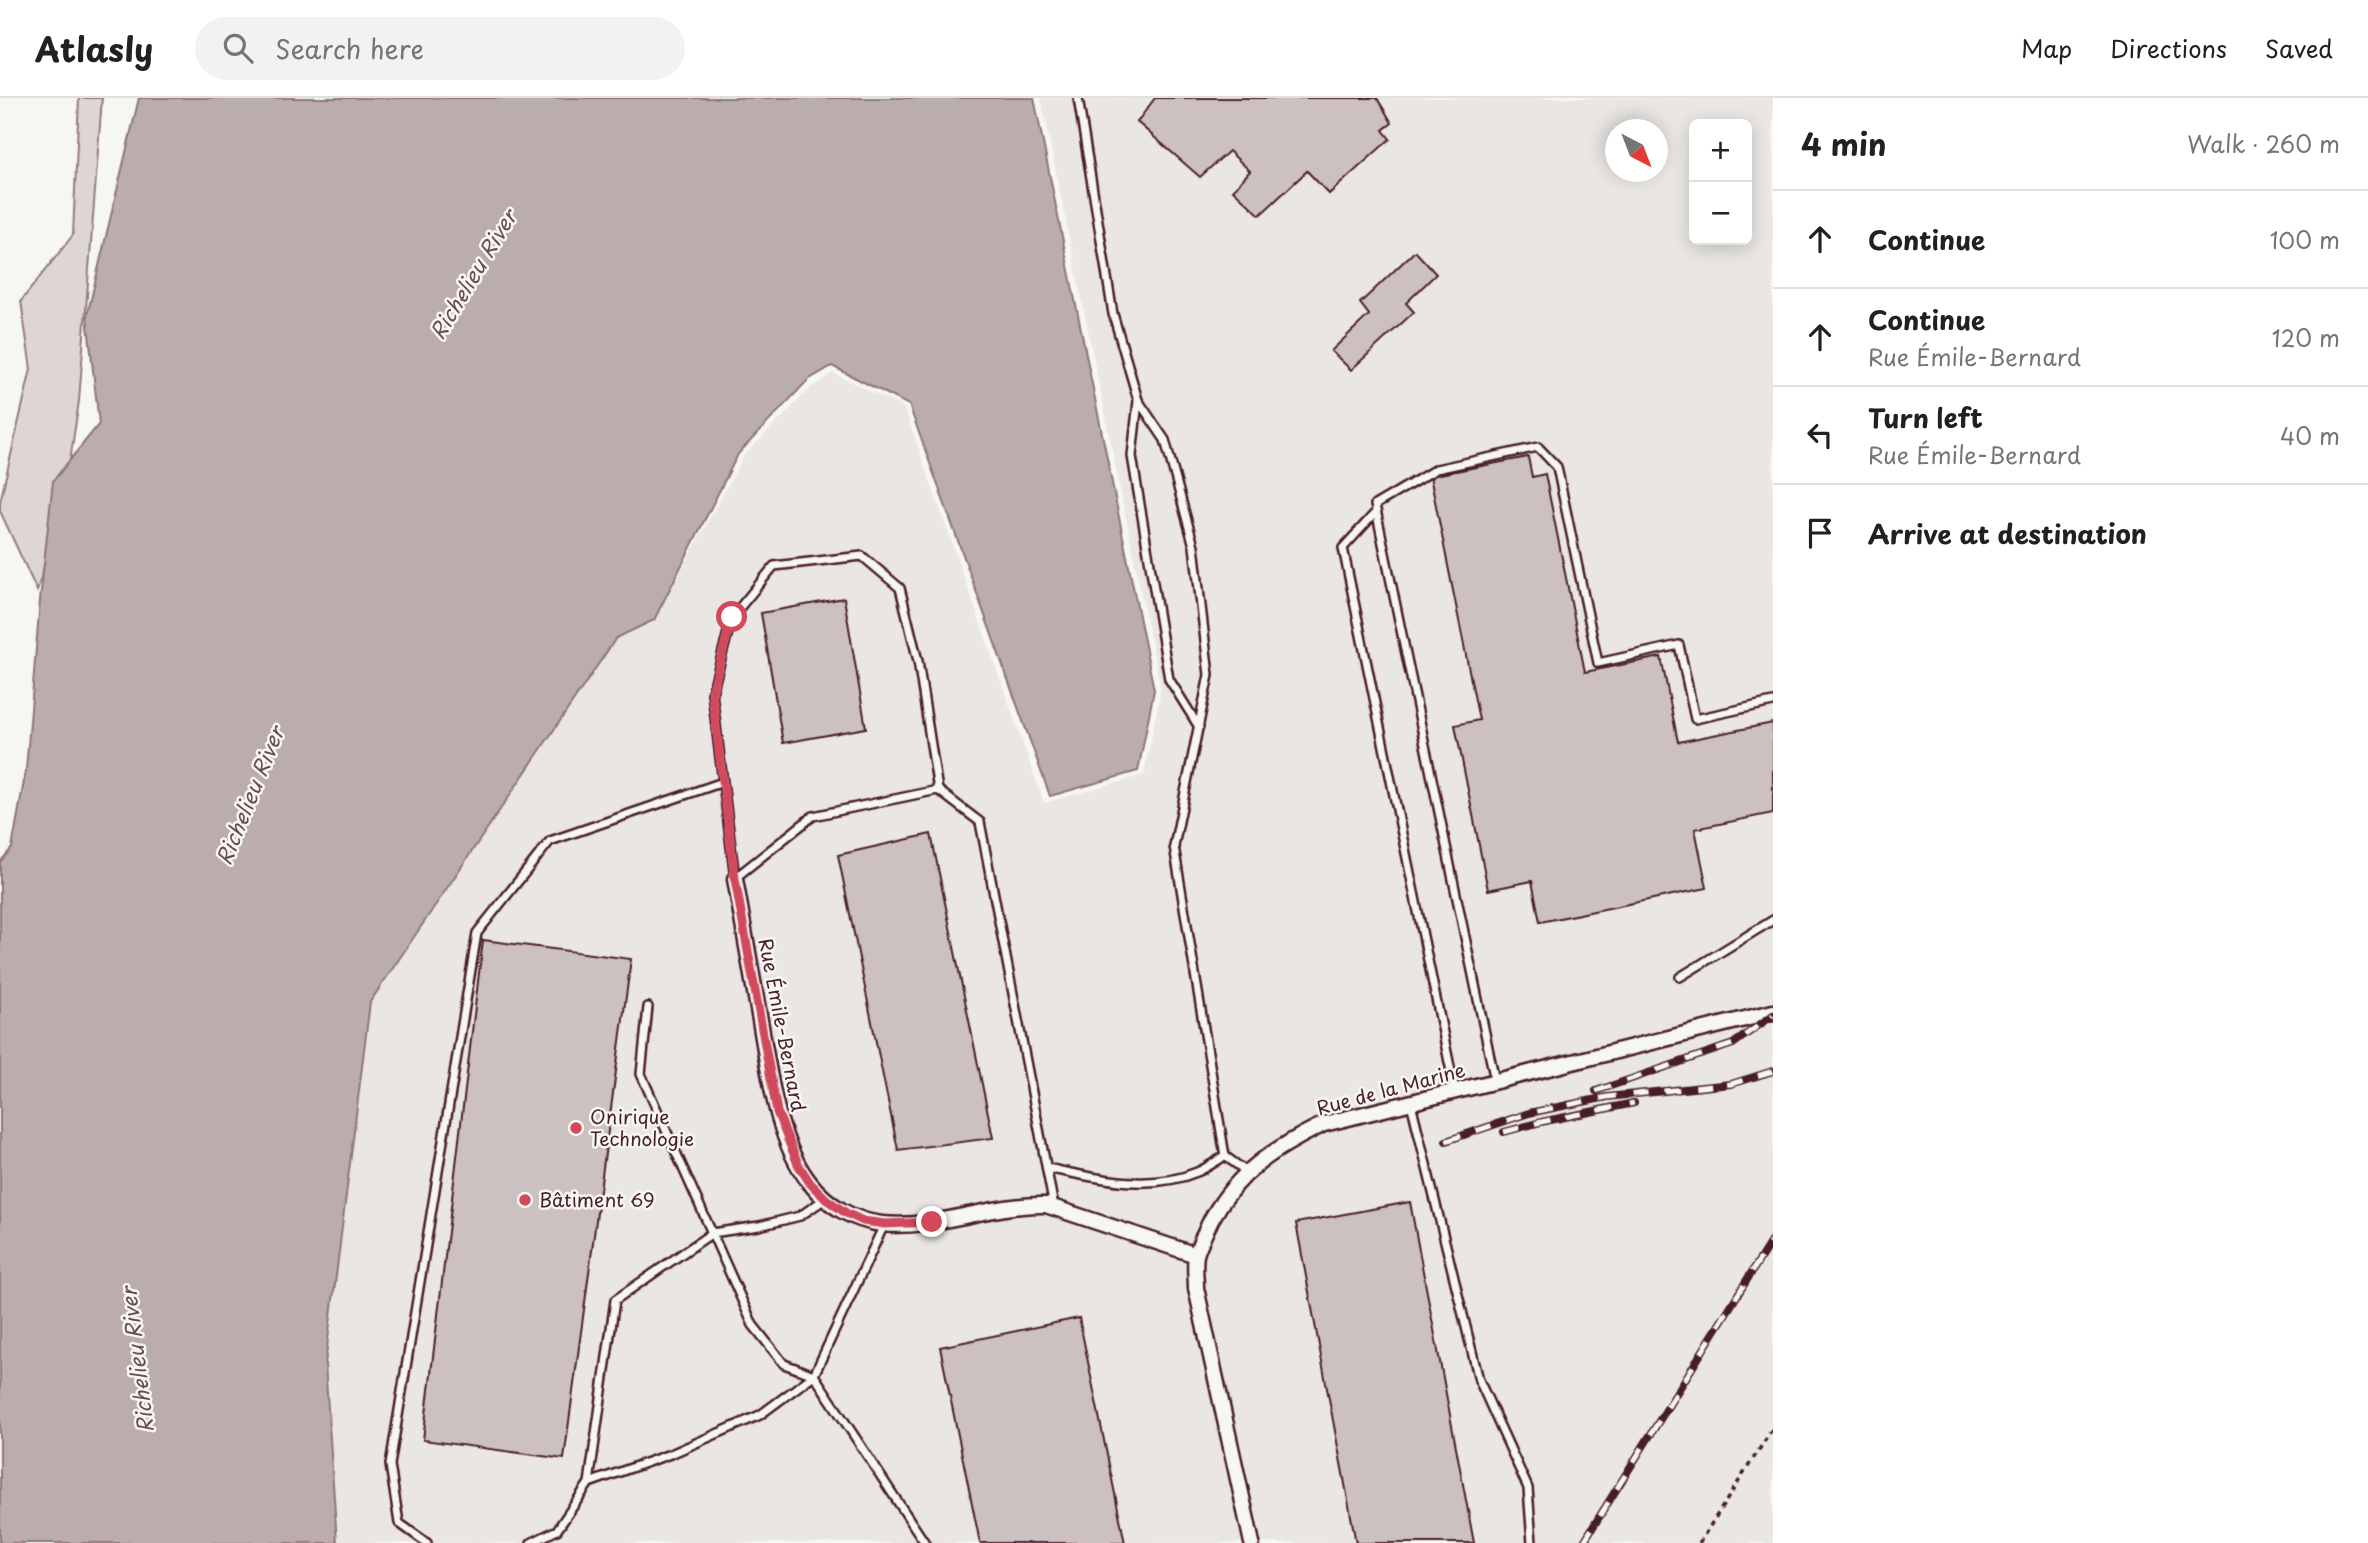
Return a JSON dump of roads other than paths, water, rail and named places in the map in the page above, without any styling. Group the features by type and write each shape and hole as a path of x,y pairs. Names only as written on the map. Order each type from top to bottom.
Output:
{"street":[{"name":"Rue Émile-Bernard","path":"735,879 777,1112 798,1164 810,1183 826,1199 863,1221 885,1224 932,1222 1029,1204 1054,1207 1196,1255"},
{"name":"Rue de la Marine","path":"1252,1543 1196,1288 1196,1255 1219,1206 1247,1172 1290,1141 1324,1125 1773,1012"}],"lane":[{"path":"1079,98 1113,314 1138,400 1165,440 1194,546 1209,675 1174,846 1225,1156 1247,1172"},
{"path":"1138,400 1132,456 1169,679 1199,727"},
{"path":"1495,1081 1375,505 1436,468 1538,447 1556,467 1598,663 1679,645 1695,719 1773,702"},
{"path":"1377,512 1343,548 1455,1091"},
{"path":"735,879 712,693 732,617 774,566 862,556 900,587 918,662 938,790 980,822 1054,1207"},
{"path":"427,1543 399,1523 390,1465 477,933 550,841 723,782"},
{"path":"735,879 813,816 938,790"},
{"path":"1680,976 1773,920"},
{"path":"648,1007 640,1074 753,1325 784,1364 814,1375 925,1543"},
{"path":"1410,1102 1479,1380 1528,1488 1532,1543"},
{"path":"1047,1168 1108,1181 1163,1182 1197,1172 1225,1156"},
{"path":"531,1543 557,1530 589,1483 615,1300 712,1233 800,1216 826,1199"},
{"path":"589,1483 673,1453 760,1415 814,1375 885,1224"}],"water":[{"name":"Richelieu River","path":"139,98 1034,98 1154,690 1138,771 1050,796 909,405 832,366 808,380 738,454 654,620 616,638 370,1002 325,1364 337,1543 0,1543 0,862 12,848 26,770 53,481 99,424 87,316"}],"railway":[{"path":"1596,1091 1733,1044 1773,1015"},
{"path":"1446,1141 1529,1113 1607,1097 1731,1084 1773,1071"},
{"path":"1504,1132 1634,1103"},
{"path":"1583,1543 1773,1238"}],"place":[{"name":"Onirique Technologie","path":"576,1128"},
{"name":"Bâtiment 69","path":"525,1200"}]}
